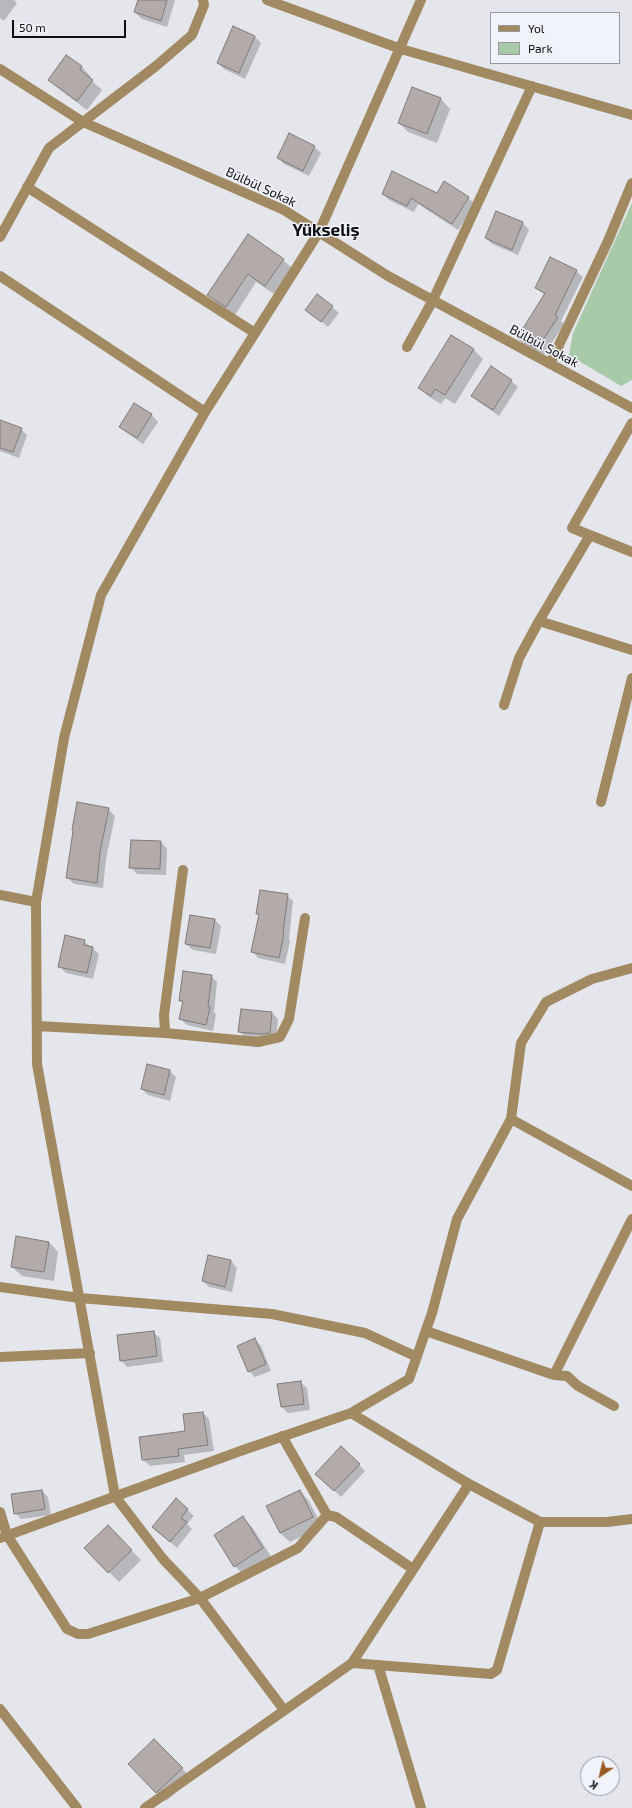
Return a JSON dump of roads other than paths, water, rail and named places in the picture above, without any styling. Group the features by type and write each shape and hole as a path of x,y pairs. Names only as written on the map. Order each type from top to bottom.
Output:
{"street":[{"path":"0,237 49,148 156,66 192,35 204,5 203,0"},
{"path":"267,0 401,49 632,114"},
{"path":"284,1710 200,1598 163,1558 116,1496 38,1064 36,902 64,738 101,595 205,412 319,232 401,49 421,0"},
{"name":"Bülbül Sokak","path":"0,69 83,122 284,210 388,276 632,408"},
{"path":"408,347 433,300 532,86"},
{"path":"550,364 608,241 632,183"},
{"path":"27,188 255,333"},
{"path":"0,276 205,412"},
{"path":"632,423 572,528 632,552"},
{"path":"504,704 519,658 590,535"},
{"path":"539,621 632,650"},
{"path":"601,802 632,678"},
{"path":"165,1033 164,1015 183,870"},
{"path":"0,895 36,902"},
{"path":"37,1026 165,1033 258,1042 280,1037 289,1019 305,918"},
{"path":"4,1537 282,1436 351,1413 409,1379 426,1331 458,1219 511,1118 521,1043 546,1002 592,979 632,968"},
{"path":"511,1118 632,1186"},
{"path":"554,1375 632,1219"},
{"path":"0,1287 80,1298 272,1314 365,1333 416,1357"},
{"path":"426,1331 554,1375 567,1376 578,1386 614,1406"},
{"path":"0,1357 90,1353"},
{"path":"351,1413 469,1484 540,1522 607,1522 632,1520"},
{"path":"282,1436 327,1515 336,1517 413,1569"},
{"path":"146,1808 352,1663 469,1484"},
{"path":"0,1512 4,1537 67,1629 78,1634 88,1634 200,1598 298,1548 327,1515"},
{"path":"352,1663 491,1674 497,1670 540,1522"},
{"path":"378,1665 421,1808"},
{"path":"0,1709 77,1808"}],"district":[{"name":"Yükseliş","path":"326,230"}]}
